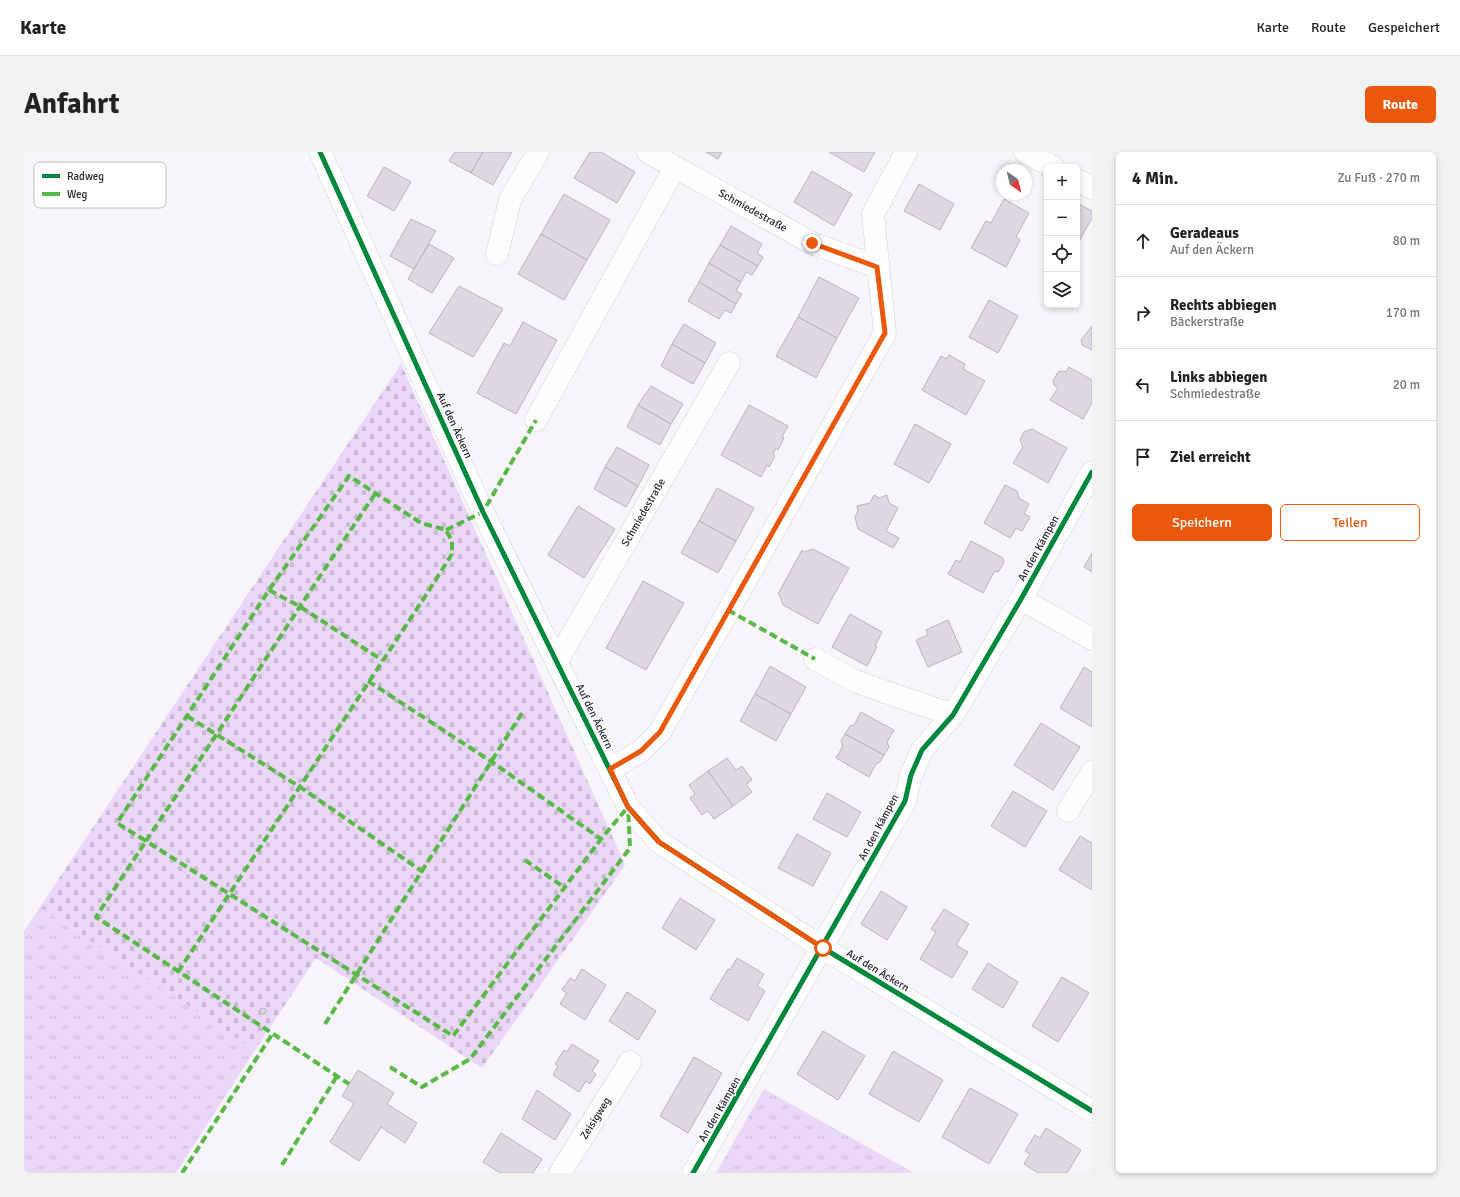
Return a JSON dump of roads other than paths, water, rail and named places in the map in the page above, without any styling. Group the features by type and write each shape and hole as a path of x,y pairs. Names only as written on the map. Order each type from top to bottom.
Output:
{"street":[{"name":"Auf den Äckern","path":"320,152 483,512 628,807 659,842 823,948 1092,1111"},
{"path":"497,254 510,200 538,152"},
{"name":"Schmiedestraße","path":"648,152 812,243 877,267"},
{"path":"610,769 641,751 660,732 885,333 877,267 873,214 906,152"},
{"path":"1025,152 1047,164"},
{"path":"536,420 675,167"},
{"path":"1080,182 1092,188"},
{"name":"Schmiedestraße","path":"557,662 729,363"},
{"name":"An den Kämpen","path":"693,1173 823,948 906,800 911,774 922,750 938,730 953,715 1021,599 1092,472"},
{"path":"1021,599 1092,639"},
{"path":"815,659 856,682 953,715"},
{"path":"1068,811 1092,772"},
{"name":"Zeisigweg","path":"560,1173 630,1062"}]}
